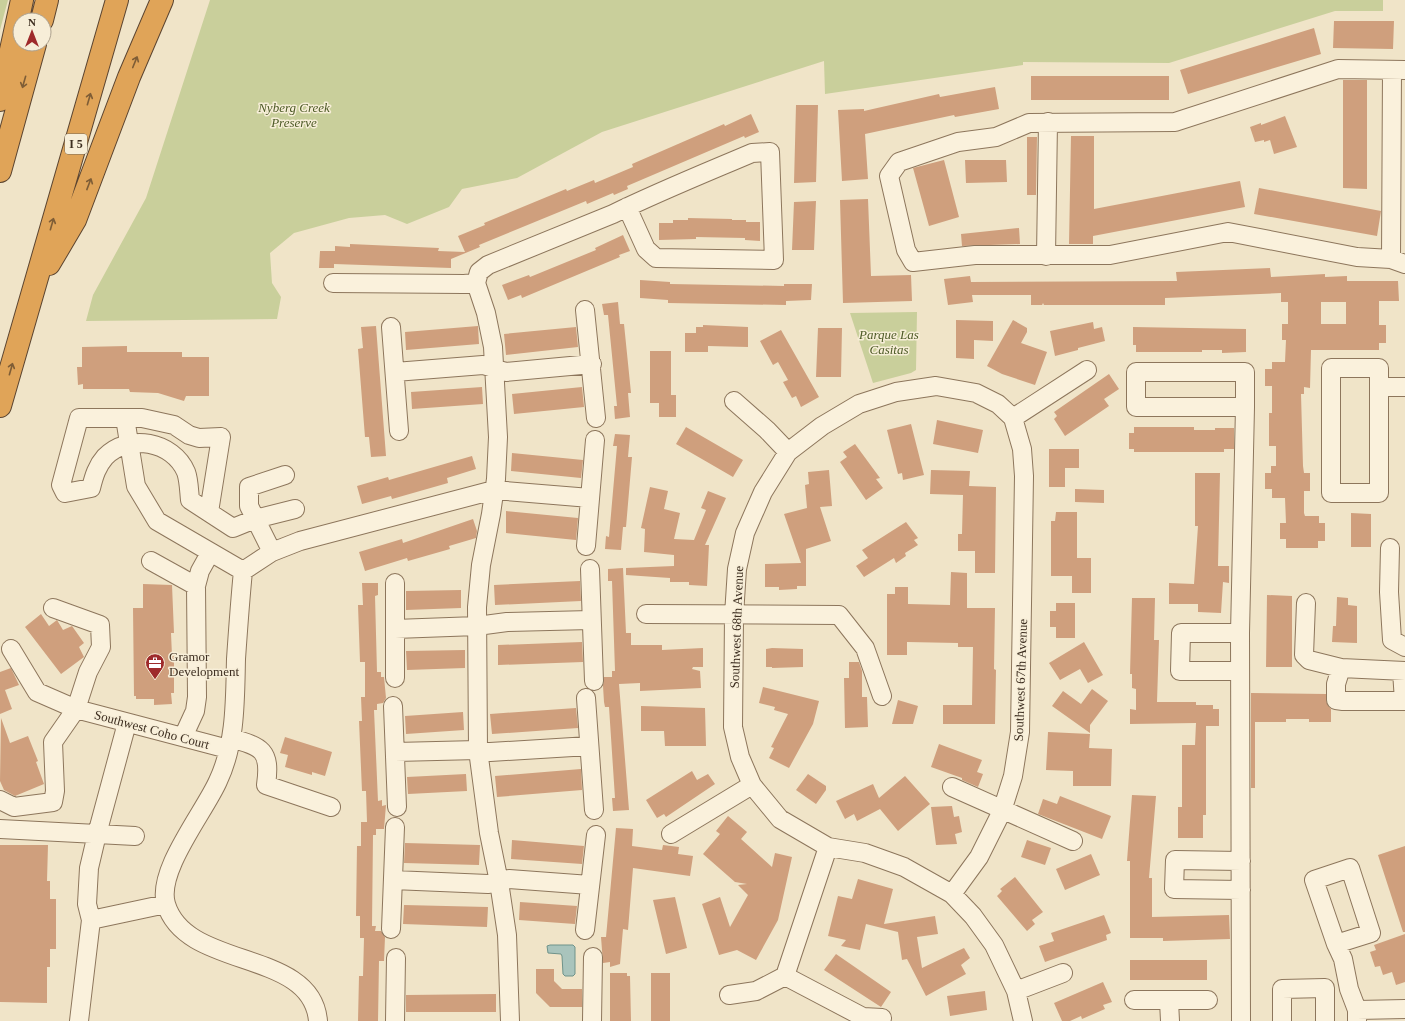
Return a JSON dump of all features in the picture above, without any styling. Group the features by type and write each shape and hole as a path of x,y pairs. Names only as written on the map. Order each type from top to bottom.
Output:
{"highway":[{"path":"0,100 22,0"},
{"path":"44,12 48,0"},
{"name":"I 5","path":"0,406 117,0"},
{"path":"34,288 75,220 129,77 162,0"},
{"path":"0,171 33,52"}],"street":[{"path":"1338,69 1398,70 1398,261 1357,257 1228,232 1110,255 975,255 913,262 906,250 889,176 899,162 958,142 996,137 1029,123 1175,122 1338,69"},
{"path":"1046,256 1048,122"},
{"path":"510,1021 507,935 499,882 489,833 478,750 477,626 481,565 494,490 498,438 493,347 486,313 476,283 479,272 488,265 752,153 770,152 774,260 656,258 646,249 627,207"},
{"path":"333,283 476,283"},
{"path":"585,310 592,364 596,418"},
{"path":"391,327 396,372 398,431"},
{"path":"396,372 483,365 495,367 506,372 592,364"},
{"path":"1331,368 1379,368 1379,387 1379,493 1331,493 1331,368"},
{"path":"1013,418 1087,370"},
{"path":"1241,1021 1240,633 1245,407 1245,372 1136,372 1136,407 1245,407"},
{"name":"Southwest 68th Avenue","path":"1013,418 998,404 976,393 936,386 896,392 859,404 822,426 788,452 763,492 745,533 737,569 734,616 733,727 740,757 752,785 780,819 828,847 865,853 904,867 952,894 973,916 994,945 1016,991 1023,1021"},
{"path":"1379,387 1405,387"},
{"path":"734,401 767,430 788,452"},
{"path":"209,512 221,437 199,438 189,435 174,425 160,421 125,418 79,418 60,485 65,493 91,488 95,472 106,457 117,448 130,444 148,442 161,446 179,461 186,472 190,500 233,528 255,520 295,509"},
{"path":"125,418 136,486 157,521 243,571"},
{"name":"Southwest 67th Avenue","path":"952,894 979,857 1002,811 1013,776 1020,732 1024,522 1022,449 1013,418"},
{"path":"586,546 595,440"},
{"path":"272,552 249,506 249,488 285,475"},
{"path":"243,571 272,552 300,541 494,490 590,498"},
{"path":"1390,548 1389,592 1392,640 1405,647"},
{"path":"183,737 195,711 197,698 196,586 200,570 210,553"},
{"path":"151,561 196,586"},
{"path":"590,569 594,681"},
{"path":"243,571 238,619 233,729 230,744 219,780 177,854 165,881 166,904 178,927 199,942 280,972 306,991 317,1010 318,1021"},
{"path":"394,583 394,678"},
{"path":"1306,603 1304,654 1309,660 1341,668 1404,671 1404,701 1336,700 1336,684 1341,668"},
{"path":"0,800 14,807 53,802 55,791 53,742 76,709 88,672 102,648 100,625 53,608"},
{"path":"646,614 839,616 865,648 882,696"},
{"path":"394,629 477,626 507,622 592,620"},
{"path":"1240,633 1181,633 1180,671 1240,671"},
{"name":"Southwest Coho Court","path":"11,649 37,692 76,709 183,737 255,746 265,755 269,768 266,785 331,807"},
{"path":"586,698 594,810"},
{"path":"393,706 397,807"},
{"path":"79,1021 91,920 87,904 89,868 127,723"},
{"path":"395,752 478,750 490,752 590,746"},
{"path":"671,834 752,785"},
{"path":"952,787 1002,811 1073,841"},
{"path":"390,928 394,827"},
{"path":"0,829 136,836"},
{"path":"585,930 596,835"},
{"path":"729,995 756,991 785,976 828,847"},
{"path":"1241,861 1175,860 1174,882 1174,889 1241,890"},
{"path":"392,880 488,884 509,879 590,885"},
{"path":"91,920 166,904"},
{"path":"1336,944 1343,959 1349,989 1357,1015 1405,1009"},
{"path":"592,1021 593,957"},
{"path":"395,1021 396,958"},
{"path":"1016,991 1063,973"},
{"path":"785,976 863,1017 882,1018"},
{"path":"1282,1021 1282,989 1324,988 1325,1021"},
{"path":"1134,1000 1208,1000"},
{"path":"1169,1001 1170,1021"}],"green space":[{"path":"0,0 8,0 0,30"},
{"name":"Nyberg Creek Preserve","path":"210,0 1383,0 1383,11 1335,11 1169,63 1023,62 1023,65 825,94 824,61 602,132 517,178 462,189 449,207 407,224 385,215 349,218 294,233 270,253 272,283 281,297 277,319 86,321 93,295 146,198"},
{"name":"Parque Las Casitas","path":"917,312 916,370 911,373 873,383 850,313"}],"water":[{"path":"573,945 575,947 575,974 573,976 565,976 563,974 562,956 561,954 548,953 547,946"}],"building":[{"path":"1334,21 1394,21 1393,49 1333,48"},
{"path":"1314,28 1321,54 1188,94 1180,70"},
{"path":"1031,76 1169,76 1169,100 1031,100"},
{"path":"1343,80 1367,80 1367,189 1343,188"},
{"path":"995,87 999,109 955,117 954,115 865,134 868,179 842,181 838,110 864,109 864,111 939,94 940,97"},
{"path":"796,105 818,105 816,182 794,183"},
{"path":"751,114 759,132 745,138 744,136 627,186 628,189 614,195 613,193 587,204 586,201 479,245 480,247 451,259 451,268 334,264 334,268 319,268 320,251 335,251 335,246 350,247 350,244 439,248 438,251 465,252 458,236 485,225 484,223 566,189 567,191 594,180 595,183 633,167 632,164 724,124 725,126"},
{"path":"1285,116 1297,147 1274,154 1270,140 1255,142 1250,127 1261,123 1261,125"},
{"path":"1071,136 1094,136 1094,209 1240,181 1245,207 1093,236 1093,244 1069,244"},
{"path":"1027,137 1037,137 1036,195 1027,195"},
{"path":"944,160 959,217 929,226 913,168"},
{"path":"965,160 1006,160 1007,182 966,183"},
{"path":"1259,188 1381,211 1377,236 1254,214"},
{"path":"868,199 871,276 911,275 912,301 843,303 840,200"},
{"path":"816,201 814,250 792,250 794,202"},
{"path":"688,218 732,219 746,220 746,222 760,222 760,241 745,240 745,238 696,237 696,239 659,240 659,223 673,223 673,220 688,220"},
{"path":"1019,228 1020,244 962,246 961,234"},
{"path":"623,235 630,251 619,255 620,257 522,298 521,295 508,300 502,285 529,275 530,277 596,250 595,248"},
{"path":"1270,268 1271,277 1325,274 1325,277 1347,276 1347,281 1398,281 1399,301 1379,301 1379,325 1386,325 1386,343 1379,343 1379,350 1311,350 1310,388 1304,387 1304,394 1301,394 1303,466 1304,473 1310,473 1310,491 1304,491 1304,513 1305,516 1319,516 1319,523 1325,523 1325,541 1318,541 1318,548 1286,548 1286,539 1280,539 1280,523 1286,523 1285,498 1272,498 1272,489 1265,489 1265,473 1271,473 1271,466 1276,466 1276,446 1269,446 1269,413 1272,413 1272,386 1265,386 1265,369 1272,369 1272,362 1285,362 1286,340 1282,340 1282,324 1288,324 1288,302 1281,302 1281,293 1165,298 1165,305 1044,305 1043,303 1042,305 1031,305 1031,295 972,295 973,302 948,305 944,279 970,276 971,282 1177,281 1176,272","holes":["1321,302 1346,302 1346,324 1321,324"]},
{"path":"640,280 670,282 670,284 784,286 784,284 812,284 811,300 786,301 786,305 668,303 668,300 640,298"},
{"path":"618,302 620,324 624,324 631,393 628,393 630,417 615,419 614,406 617,406 608,315 604,315 602,304"},
{"path":"956,320 993,321 993,341 974,340 974,359 956,358"},
{"path":"1013,320 1027,328 1027,332 1021,343 1047,352 1035,385 1002,374 987,366"},
{"path":"1093,322 1094,329 1102,327 1105,341 1055,356 1050,331"},
{"path":"703,325 748,327 748,347 708,346 708,352 685,352 685,333 696,333 696,327 703,327"},
{"path":"376,326 386,456 371,457 369,437 365,437 358,349 363,348 361,327"},
{"path":"478,326 479,344 406,350 405,332"},
{"path":"576,327 578,347 506,355 504,334"},
{"path":"1133,327 1246,329 1246,352 1222,353 1222,350 1202,350 1202,352 1136,352 1136,345 1133,345"},
{"path":"818,328 842,328 841,377 816,377"},
{"path":"781,330 819,397 801,407 796,396 792,398 783,382 788,380 778,362 773,365 760,341"},
{"path":"127,346 127,352 182,352 182,357 209,357 209,396 186,396 184,401 158,393 130,392 129,389 83,389 83,384 78,385 77,367 82,367 82,347"},
{"path":"650,351 671,351 671,395 676,395 676,417 659,417 659,403 650,403"},
{"path":"1109,374 1119,389 1104,399 1109,406 1065,436 1054,419 1057,416 1054,412"},
{"path":"482,387 483,404 412,409 411,392"},
{"path":"582,387 584,407 514,414 512,394"},
{"path":"937,420 983,430 978,453 933,444"},
{"path":"911,424 924,475 903,480 902,473 898,474 887,430"},
{"path":"686,427 743,460 733,477 676,444"},
{"path":"1134,427 1194,427 1194,430 1234,428 1234,449 1224,449 1224,452 1134,452 1134,449 1129,449 1129,433 1134,433"},
{"path":"615,434 630,435 628,457 632,457 626,527 623,527 621,550 605,549 606,536 609,537 617,446 613,446"},
{"path":"855,444 880,478 876,479 883,488 866,500 840,462 847,457 843,452"},
{"path":"1049,449 1079,449 1079,468 1065,468 1065,487 1049,487"},
{"path":"512,453 583,460 581,478 511,471"},
{"path":"472,456 476,469 447,478 448,483 392,499 391,496 362,504 357,486 388,477 389,480"},
{"path":"829,470 832,506 820,507 831,541 806,549 806,586 797,586 797,589 779,590 779,587 765,587 765,564 801,563 784,514 807,508 805,485 809,484 808,472"},
{"path":"931,470 970,471 969,486 996,487 995,573 975,573 975,551 958,551 958,534 962,534 963,495 930,494"},
{"path":"1195,473 1220,473 1218,566 1229,566 1229,583 1223,582 1221,613 1198,612 1198,604 1169,604 1169,583 1194,584 1198,526 1195,526"},
{"path":"650,487 668,491 664,509 680,513 674,539 694,540 706,510 701,508 708,491 726,498 705,545 709,545 707,586 689,585 689,582 670,582 670,578 626,575 626,568 674,566 674,555 644,552 645,529 641,528"},
{"path":"1075,489 1104,490 1104,503 1075,502"},
{"path":"506,511 578,518 576,540 506,533"},
{"path":"1056,512 1077,512 1077,558 1091,558 1091,593 1072,593 1072,576 1051,576 1051,521 1055,521"},
{"path":"1351,513 1371,514 1371,547 1351,547"},
{"path":"473,519 477,531 476,538 449,546 450,549 408,561 407,558 365,571 359,552 402,539 403,543"},
{"path":"906,522 918,538 914,540 918,545 905,553 906,556 896,563 894,558 864,577 856,566 868,558 862,550"},
{"path":"623,568 626,633 631,633 631,645 662,645 662,650 703,648 703,667 693,667 692,669 700,671 701,688 640,691 640,683 619,684 629,810 613,811 612,798 615,798 609,707 605,707 603,686 604,677 612,677 612,671 615,671 612,581 608,581 608,569"},
{"path":"951,572 967,573 967,608 995,608 995,724 943,724 943,705 972,705 973,647 958,647 958,643 907,642 907,655 887,655 887,594 895,594 895,587 908,587 908,604 950,605"},
{"path":"580,581 581,601 495,605 494,585"},
{"path":"362,583 378,583 378,595 375,596 377,672 381,672 381,677 384,677 386,698 383,703 377,704 377,710 374,710 378,801 382,800 382,806 386,805 384,829 376,829 376,835 373,835 372,926 376,926 375,931 381,931 385,937 384,961 379,961 378,1021 358,1021 359,976 363,976 364,938 360,938 360,916 356,916 357,846 361,846 361,822 367,822 366,791 362,791 359,721 362,721 361,697 365,697 365,662 360,662 358,605 363,605"},
{"path":"143,584 172,585 174,633 171,633 172,656 174,656 174,693 171,693 172,704 154,705 154,699 136,699 136,696 134,696 133,608 143,608"},
{"path":"461,590 461,608 406,610 406,591"},
{"path":"1267,595 1292,596 1292,667 1266,667"},
{"path":"1337,597 1348,598 1348,605 1357,606 1357,643 1332,642 1333,626 1336,626"},
{"path":"1132,598 1155,598 1154,640 1159,640 1157,702 1196,702 1196,705 1213,705 1213,709 1219,709 1219,726 1206,726 1206,815 1203,815 1203,838 1178,838 1178,807 1182,807 1182,745 1195,745 1196,723 1130,724 1130,709 1136,710 1136,689 1132,688 1132,674 1130,674"},
{"path":"1056,603 1075,603 1075,638 1056,638 1056,627 1050,627 1050,611 1056,611"},
{"path":"41,614 49,626 57,620 63,630 72,626 84,643 79,647 84,657 61,674 25,627"},
{"path":"582,642 583,662 498,665 498,645"},
{"path":"1084,642 1103,675 1088,683 1080,669 1060,680 1049,663"},
{"path":"766,649 803,649 803,667 766,667"},
{"path":"465,650 465,668 407,670 406,651"},
{"path":"849,662 859,662 862,671 862,697 867,697 868,727 845,728 844,678 849,678"},
{"path":"11,668 19,685 5,690 12,709 0,714 0,672"},
{"path":"763,687 819,701 813,724 789,768 769,758 774,748 771,747 788,714 774,710 775,707 759,703"},
{"path":"1092,689 1108,701 1090,725 1090,733 1052,706 1063,691 1081,704"},
{"path":"1251,693 1326,694 1327,704 1331,709 1331,722 1309,722 1309,719 1286,719 1286,722 1255,722 1255,788 1251,788"},
{"path":"898,700 918,706 913,724 892,724"},
{"path":"641,706 705,708 706,746 665,746 664,731 641,731"},
{"path":"576,708 578,728 492,734 490,714"},
{"path":"463,712 464,730 406,734 405,716"},
{"path":"1,718 10,743 28,736 38,761 36,762 44,784 15,796 4,790 0,781"},
{"path":"1048,732 1090,734 1089,748 1112,749 1111,786 1073,786 1073,771 1046,770"},
{"path":"285,737 332,752 325,776 312,772 312,775 285,767 288,755 280,753"},
{"path":"939,744 982,760 977,772 983,774 978,787 962,780 962,778 931,767"},
{"path":"581,769 582,790 497,797 495,776"},
{"path":"692,771 697,780 708,774 715,784 666,817 664,814 657,818 646,800"},
{"path":"466,774 467,791 408,794 407,777"},
{"path":"808,774 826,786 826,790 816,804 796,790"},
{"path":"905,776 930,804 898,831 880,809 857,821 854,814 845,819 836,801 873,784 879,798"},
{"path":"1132,795 1156,796 1149,878 1152,878 1152,917 1229,915 1230,939 1163,941 1163,938 1130,938 1130,861 1127,861"},
{"path":"1060,796 1111,816 1102,839 1038,814 1043,799 1057,804"},
{"path":"952,806 954,817 959,816 962,832 955,834 957,844 936,845 931,807"},
{"path":"728,816 747,832 741,839 772,867 775,853 792,857 778,920 756,960 737,950 719,955 702,904 720,897 730,927 748,895 738,885 747,884 735,882 703,854 720,834 716,831"},
{"path":"616,828 633,829 632,846 662,850 663,845 679,847 678,854 693,856 690,876 633,868 628,930 623,929 620,964 610,967 610,962 603,963 601,937 606,937"},
{"path":"512,840 584,846 582,864 511,859"},
{"path":"1027,840 1051,848 1045,865 1021,857"},
{"path":"405,843 480,845 479,865 404,863"},
{"path":"0,845 48,845 47,881 50,881 50,899 56,899 56,949 50,949 50,967 47,967 47,1003 0,1002"},
{"path":"1405,846 1405,932 1403,932 1378,855"},
{"path":"1091,854 1100,875 1065,890 1056,869"},
{"path":"1015,877 1043,912 1032,920 1035,924 1027,931 997,896 1002,891 1000,889"},
{"path":"858,879 893,889 884,924 935,916 938,934 917,937 922,968 964,948 970,958 961,965 966,974 926,996 907,959 902,960 898,932 866,924 860,950 841,946 846,940 828,936 838,896 852,899"},
{"path":"675,897 687,948 666,954 653,900"},
{"path":"520,902 577,906 575,924 519,920"},
{"path":"404,905 488,907 487,927 403,924"},
{"path":"1104,915 1111,933 1106,935 1107,940 1045,962 1039,946 1054,941 1051,933"},
{"path":"1405,934 1405,982 1396,985 1392,972 1383,975 1380,966 1375,967 1370,952 1376,950 1374,945"},
{"path":"836,954 891,992 881,1007 824,970"},
{"path":"1130,960 1207,960 1207,980 1130,980"},
{"path":"536,969 554,969 554,981 562,989 582,989 582,1007 550,1007 536,993"},
{"path":"610,973 627,973 627,976 630,976 631,1021 610,1021"},
{"path":"651,973 670,973 670,1021 651,1021"},
{"path":"1103,982 1112,1002 1103,1005 1105,1009 1082,1019 1081,1016 1070,1021 1062,1021 1054,1003"},
{"path":"985,991 987,1010 950,1016 947,996"},
{"path":"496,994 496,1012 406,1012 406,995"}],"place":[{"name":"Gramor Development","path":"155,680"}]}
